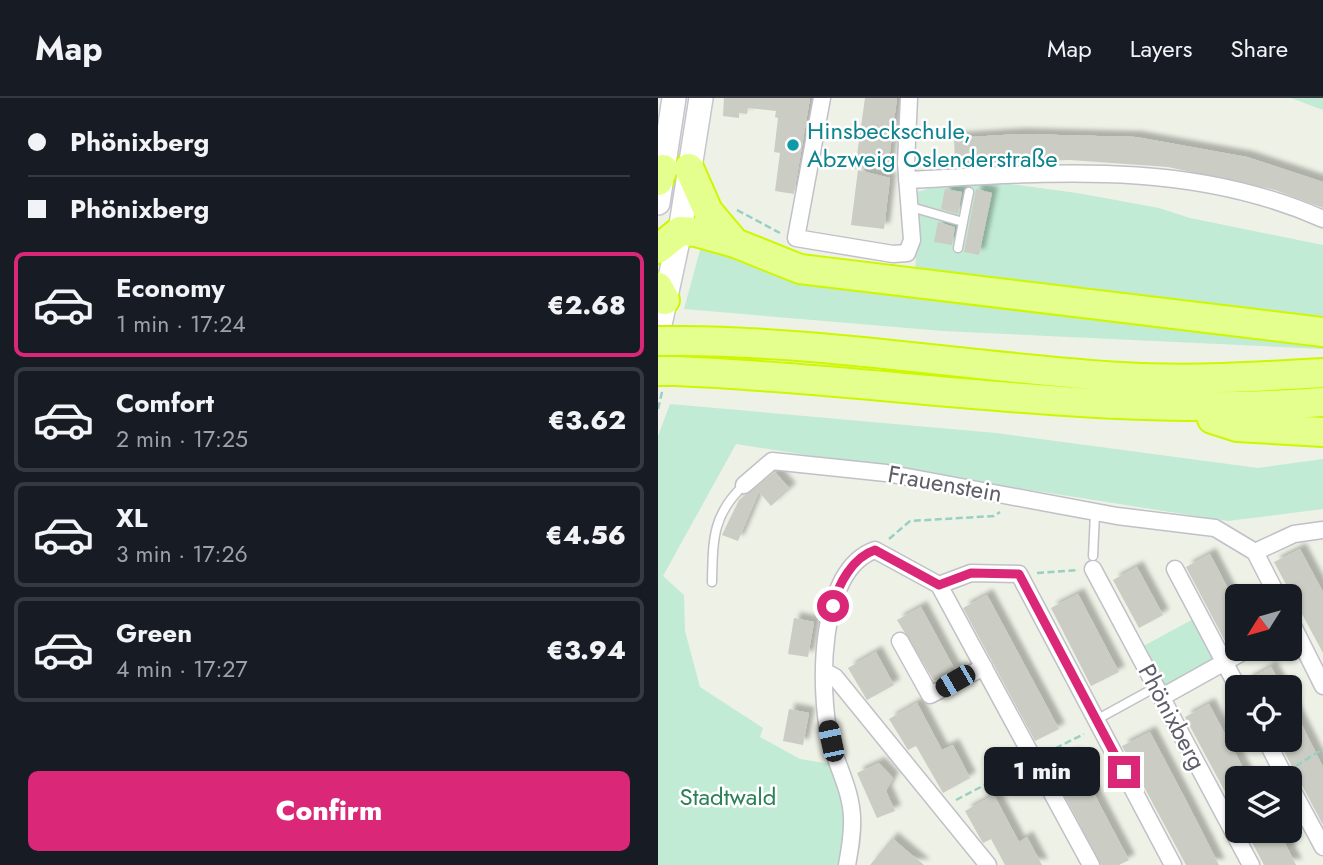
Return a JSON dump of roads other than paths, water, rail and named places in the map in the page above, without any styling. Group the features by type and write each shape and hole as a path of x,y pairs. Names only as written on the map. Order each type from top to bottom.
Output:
{"highway":[{"path":"670,173 735,243"},
{"path":"658,249 680,231 696,232 735,243 800,269 1323,332"},
{"path":"666,339 838,350 1124,377 1240,379 1323,373"},
{"path":"667,371 818,379 1124,407 1245,408 1323,402"},
{"path":"1177,408 1237,427 1323,432"}],"main road":[{"path":"666,339 662,293 680,231 670,173 674,98"},
{"path":"658,203 701,98"}],"street":[{"path":"821,98 796,239 854,250 907,253 912,240 907,180 906,124 909,98"},
{"path":"907,180 1077,171 1149,174 1213,184 1299,208 1323,219"},
{"name":"Frauenstein","path":"744,485 772,461 863,470 1095,513 1215,528 1255,552"},
{"path":"1271,584 1255,552 1294,534 1322,533"},
{"path":"847,865 852,817 848,789 825,714 824,671 828,625 837,588 863,554 875,550 939,585 1091,865"},
{"name":"Phönixberg","path":"1093,562 1251,865"},
{"path":"1175,569 1231,675"},
{"path":"939,585 971,573 1019,574 1173,865"},
{"path":"900,641 930,695 984,667"},
{"path":"1302,646 1323,686"},
{"path":"1159,692 1225,663"},
{"path":"824,671 835,677 988,865"},
{"path":"1302,808 1323,847"}],"lane":[{"path":"958,248 969,192"},
{"path":"911,207 963,222"},
{"path":"712,582 713,533 729,499 744,485"},
{"path":"1093,562 1095,513"},
{"path":"1096,720 1159,692"}],"place":[{"name":"Hinsbeckschule, Abzweig Oslenderstraße","path":"793,145"}],"park label":[{"name":"Stadtwald","path":"728,797"}]}
